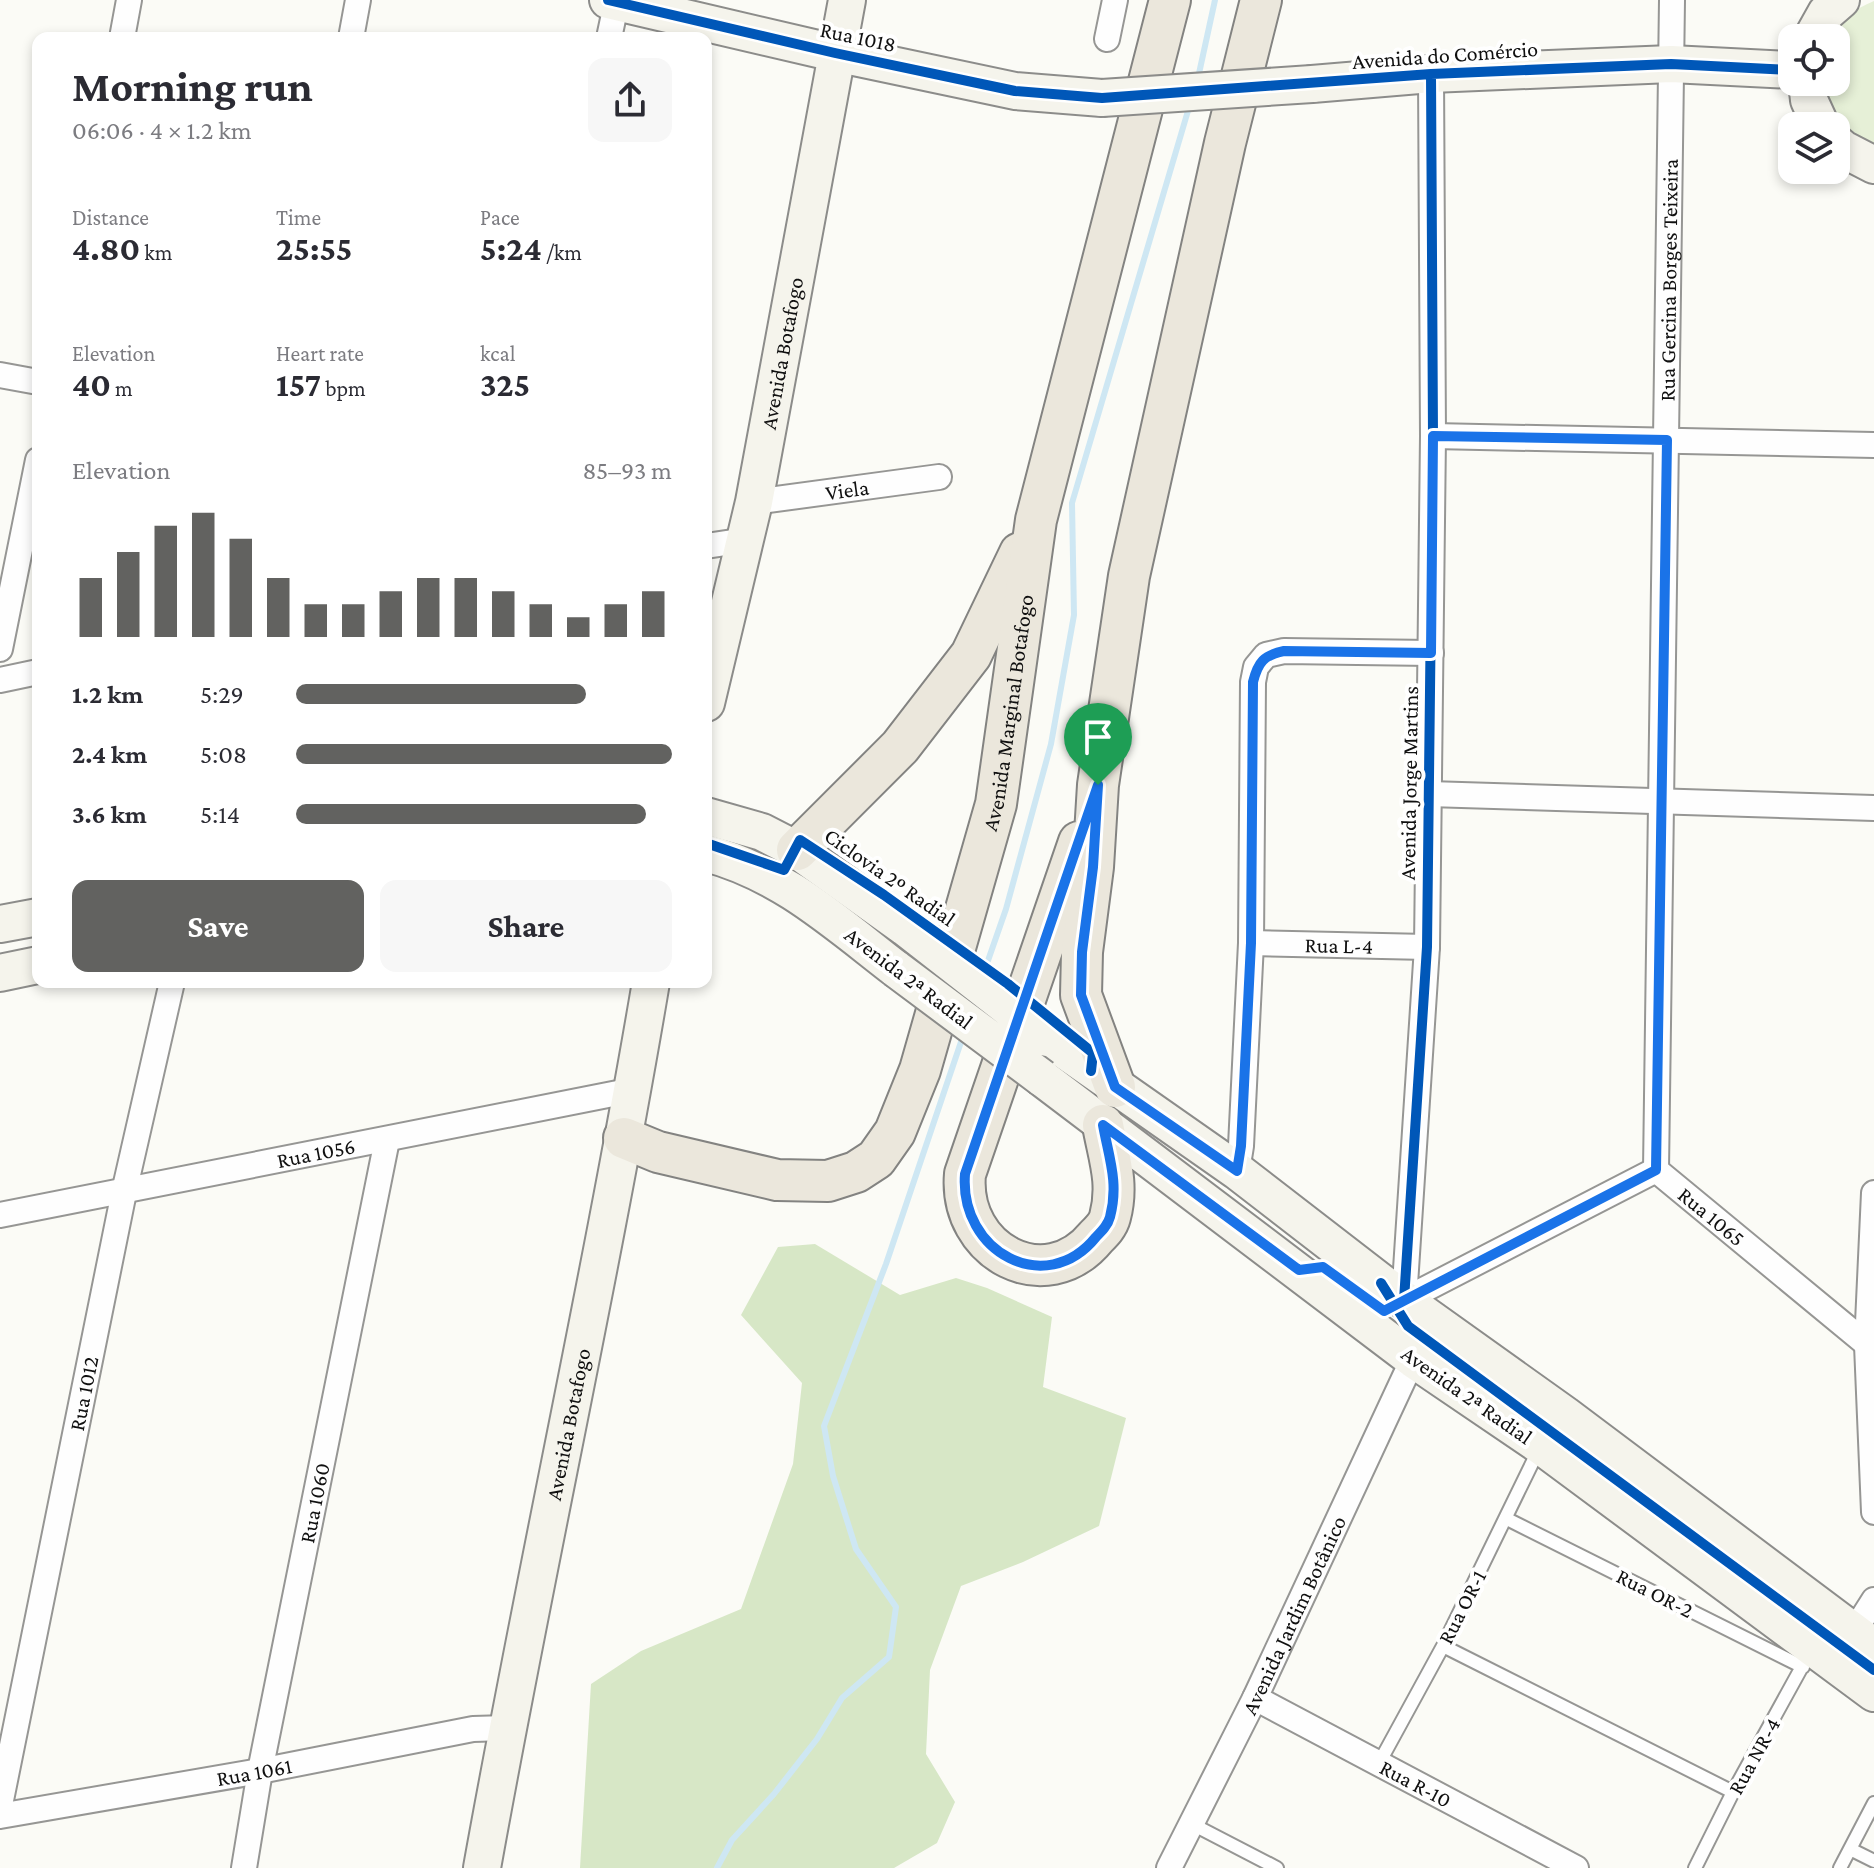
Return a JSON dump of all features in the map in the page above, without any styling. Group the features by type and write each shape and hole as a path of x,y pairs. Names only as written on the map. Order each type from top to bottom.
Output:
{"main road":[{"name":"Rua 1018","path":"614,0 835,53 1015,91 1102,98"},
{"name":"Avenida Botafogo","path":"712,679 754,502 847,0"},
{"name":"Avenida Marginal Botafogo","path":"624,1138 658,1152 777,1180 828,1181 856,1172 876,1159 895,1132 920,1070 996,804 1036,520 1170,0"},
{"path":"1115,1087 1081,995 1082,952 1093,867 1098,785 1129,576 1225,143 1261,0"},
{"path":"1820,24 1826,13 1841,0"},
{"name":"Avenida do Comércio","path":"1102,98 1431,74 1671,64 1778,69"},
{"path":"1850,153 1874,165"},
{"path":"797,850 900,747 971,655 1036,520"},
{"path":"1098,785 965,1174 965,1203 969,1217 985,1241 1010,1258 1041,1264 1057,1263 1086,1250 1110,1221 1116,1183 1103,1125"},
{"name":"Avenida 2ª Radial","path":"712,818 762,832 797,850 906,928 1047,1038 1237,1171 1404,1300 1565,1415 1864,1640"},
{"name":"Avenida 2ª Radial","path":"712,854 739,861 798,893 1413,1359 1541,1446 1806,1655 1874,1693"},
{"path":"0,924 32,918"},
{"path":"0,973 32,966"},
{"name":"Avenida Botafogo","path":"482,1868 624,1138 650,988"},
{"path":"1299,1270 1323,1267 1384,1311 1404,1300"}],"street":[{"path":"123,32 129,0"},
{"path":"352,32 358,0"},
{"path":"610,32 614,0"},
{"path":"1107,39 1115,0"},
{"name":"Rua Gercina Borges Teixeira","path":"1656,1170 1672,0"},
{"name":"Avenida Jorge Martins","path":"1404,1300 1427,947 1433,436 1431,74"},
{"path":"0,375 32,381"},
{"path":"1433,436 1874,445"},
{"name":"Viela","path":"754,502 939,477"},
{"path":"0,649 32,490"},
{"path":"712,545 746,540"},
{"path":"1237,1171 1241,1146 1251,943 1253,682 1256,667 1266,655 1284,651 1431,653"},
{"path":"0,680 32,673"},
{"path":"1429,794 1874,808"},
{"name":"Rua L-4","path":"1251,943 1427,947"},
{"name":"Rua 1012","path":"0,1805 124,1192 171,988"},
{"name":"Rua 1056","path":"0,1215 633,1090"},
{"name":"Rua 1060","path":"244,1868 260,1771 387,1140"},
{"name":"Rua 1065","path":"1404,1300 1656,1170 1870,1347"},
{"path":"1874,1193 1870,1347 1874,1512"},
{"name":"Avenida Jardim Botânico","path":"1169,1868 1255,1698 1413,1359"},
{"path":"1864,1640 1874,1600"},
{"name":"Rua R-10","path":"1255,1698 1549,1862 1576,1868"},
{"name":"Rua 1061","path":"0,1816 260,1771 473,1729 507,1728"}],"lane":[{"name":"Rua OR-1","path":"1378,1765 1443,1646 1541,1446"},
{"name":"Rua OR-2","path":"1507,1519 1806,1655"},
{"path":"1443,1646 1733,1792"},
{"name":"Rua NR-4","path":"1695,1868 1806,1655"},
{"path":"1840,1868 1874,1803"},
{"path":"1192,1824 1277,1868"},
{"path":"1850,1849 1874,1861"}],"green space":[{"path":"1874,1 1874,150 1850,132 1850,112 1832,112 1825,96 1850,96 1850,24 1841,24 1861,7"},
{"path":"815,1244 900,1295 956,1278 987,1288 1052,1317 1043,1387 1126,1418 1099,1526 1023,1562 961,1586 930,1670 926,1754 955,1802 937,1843 894,1868 580,1868 591,1684 641,1651 741,1609 793,1464 802,1383 741,1315 778,1247"}],"waterway":[{"path":"1198,78 1215,0"},
{"path":"984,972 1006,909 1051,744 1074,615 1072,503 1190,104"},
{"path":"717,1868 732,1840 774,1794 817,1739 842,1698 889,1657 896,1607 856,1549 833,1476 824,1426 886,1264 963,1036"}],"cycle path":[{"path":"608,0 1015,91 1102,98 1431,74 1671,64 1778,69"},
{"path":"1404,1300 1427,947 1433,436 1431,74"},
{"name":"Ciclovia 2º Radial","path":"712,845 784,870 800,840 884,895 1008,984 1093,1053 1091,1071"},
{"path":"1381,1283 1408,1326 1874,1670"}],"route":[{"path":"1433,436 1667,440 1656,1170 1384,1311 1323,1267 1299,1270 1103,1125 1116,1183 1110,1221 1086,1250 1057,1263 1041,1264 1025,1263 996,1250 985,1241 969,1217 965,1203 965,1174 1098,785 1093,867 1082,952 1081,995 1115,1087 1237,1171 1241,1146 1251,943 1253,682 1256,667 1266,655 1284,651 1431,653 1433,436"}]}
